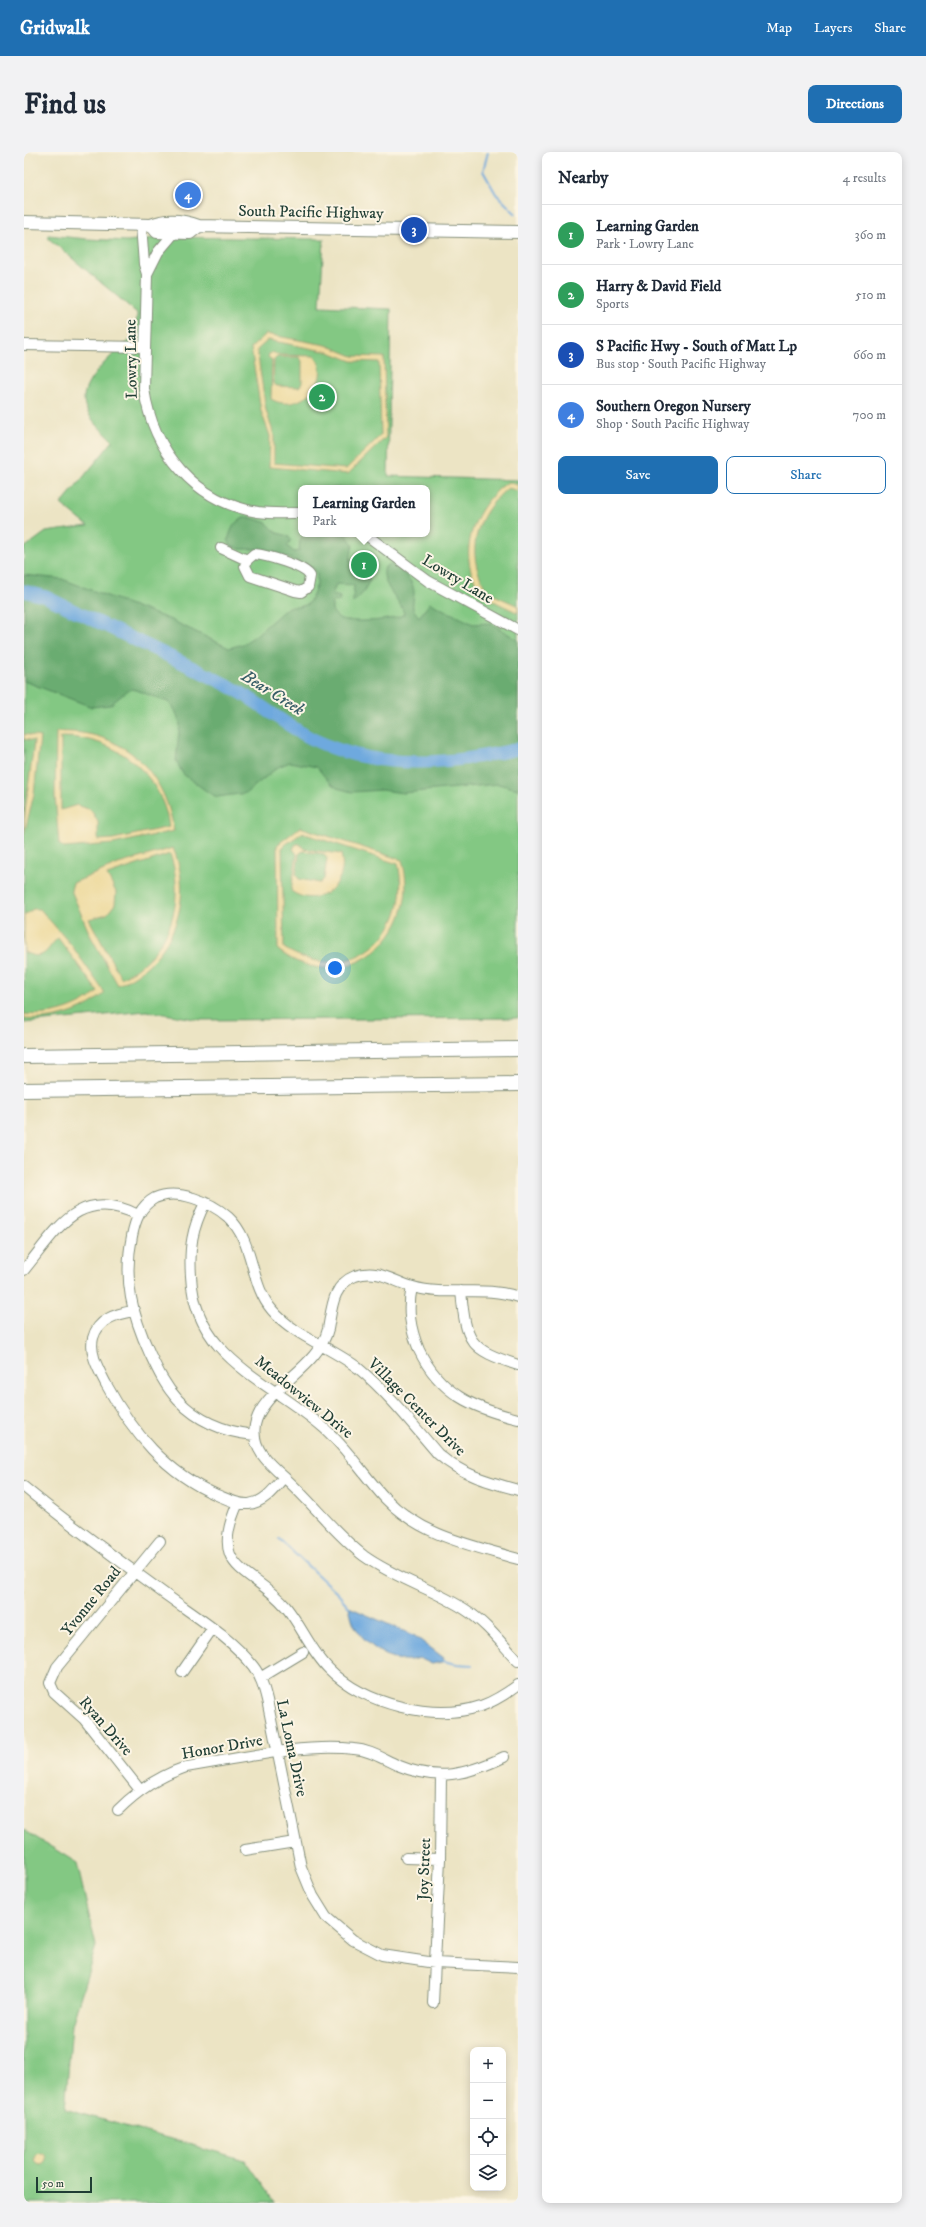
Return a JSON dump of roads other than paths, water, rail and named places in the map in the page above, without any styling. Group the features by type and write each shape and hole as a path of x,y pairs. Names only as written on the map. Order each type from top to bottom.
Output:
{"highway":[{"path":"24,1056 518,1049"},
{"path":"24,1090 518,1084"}],"main road":[{"name":"South Pacific Highway","path":"24,222 146,225 161,220 187,221 199,226 518,232"},
{"name":"South Pacific Highway","path":"146,225 157,232 190,233 199,226"}],"street":[{"name":"Lowry Lane","path":"146,225 144,264 147,274 144,389 151,421 164,450 185,475 213,496 234,506 264,513 298,513"},
{"name":"Lowry Lane","path":"147,274 158,252 175,232"},
{"path":"24,345 144,347"},
{"name":"Lowry Lane","path":"369,537 428,581 518,630"},
{"path":"221,548 247,560"},
{"path":"254,554 263,555 304,570 310,576 308,587 301,592 295,591 250,576 245,566 247,560 254,554"},
{"name":"Village Center Drive","path":"138,1215 145,1206 155,1199 165,1195 186,1196 205,1203 228,1216 241,1232 263,1297 273,1311 291,1326 340,1355 370,1379 438,1454 450,1464 481,1479 518,1490"},
{"name":"Meadowview Drive","path":"205,1203 199,1215 190,1247 192,1296 197,1314 209,1336 226,1355 277,1392 335,1438 386,1499 409,1518 444,1537 518,1559"},
{"path":"24,1270 58,1228 79,1209 114,1205 138,1215 128,1260 128,1280 133,1311 158,1373 178,1399 189,1410 208,1423 227,1431 254,1435"},
{"path":"518,1297 506,1292 445,1292 412,1287 380,1274 363,1274 348,1280 338,1289 333,1299 327,1331 321,1344 311,1359 277,1392 259,1413 254,1435 260,1454 363,1555 400,1578 450,1600 467,1611 482,1622 518,1661"},
{"path":"412,1287 409,1303 411,1326 423,1358 434,1375 450,1391 472,1404 485,1410 518,1419"},
{"path":"461,1292 466,1330 472,1341 484,1353 518,1365"},
{"path":"133,1311 108,1318 96,1331 92,1349 100,1373 121,1411 145,1443 194,1484 238,1503 249,1504 259,1502 266,1497 284,1477"},
{"name":"La Loma Drive","path":"24,1487 74,1528 238,1649 254,1667 260,1678 279,1753 295,1842 301,1866 313,1896 326,1917 362,1946 382,1955 435,1963 518,1967"},
{"path":"238,1503 230,1520 228,1535 232,1558 239,1569 283,1604 300,1624 317,1654 328,1668 349,1687 399,1706 441,1711 463,1710 480,1706 500,1697 518,1685"},
{"name":"Yvonne Road","path":"50,1683 57,1667 160,1541"},
{"path":"182,1672 212,1629"},
{"path":"260,1678 303,1652"},
{"name":"Ryan Drive","path":"50,1683 54,1692 84,1719 140,1790"},
{"name":"Honor Drive","path":"118,1810 140,1790 162,1776 186,1767 279,1753 326,1748 355,1749 419,1773 441,1775 455,1775 475,1770 504,1756"},
{"name":"Joy Street","path":"433,2003 440,1859 441,1775"},
{"path":"245,1850 295,1842"},
{"path":"406,1858 440,1859"}],"water":[{"path":"349,1607 415,1636 444,1658 442,1662 432,1664 419,1658 401,1660 383,1654 367,1642 361,1635 356,1628"}],"waterway":[{"path":"488,152 483,171 496,194 516,214"},
{"name":"Bear Creek","path":"24,591 46,597 229,686 296,730 319,742 343,751 392,761 417,762 468,758 518,749"},
{"path":"279,1539 338,1594 349,1607"},
{"path":"443,1661 472,1665"}],"place":[{"name":"Southern Oregon Nursery","path":"188,195"},
{"name":"S Pacific Hwy - South of Matt Lp","path":"414,230"},
{"name":"Harry & David Field","path":"322,397"},
{"name":"Learning Garden","path":"364,565"}]}
